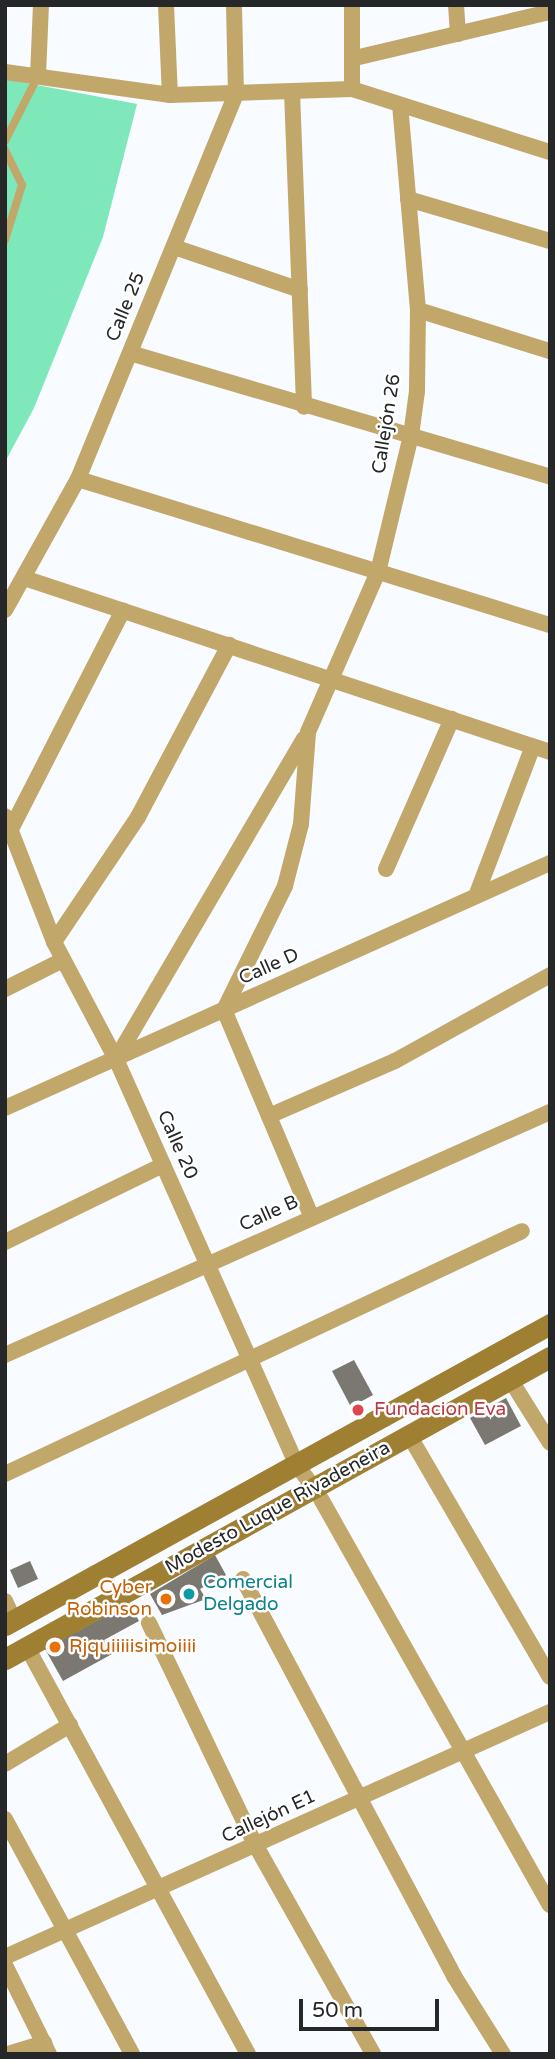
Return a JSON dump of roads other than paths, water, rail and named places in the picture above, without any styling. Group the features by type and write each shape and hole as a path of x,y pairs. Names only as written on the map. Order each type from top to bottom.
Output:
{"street":[{"path":"38,76 41,5"},
{"path":"166,5 170,95"},
{"name":"Calle 25","path":"5,610 78,479 236,94 233,5"},
{"path":"352,5 355,58 352,89"},
{"path":"456,5 458,34"},
{"path":"355,58 550,12"},
{"path":"5,72 170,95 352,89 550,152"},
{"path":"292,92 304,407"},
{"name":"Callejón 26","path":"116,1059 308,732 334,680 378,572 411,436 418,391 418,310 400,105"},
{"path":"408,198 550,241"},
{"path":"173,247 300,290"},
{"path":"418,310 550,351"},
{"path":"130,353 304,407 550,477"},
{"path":"78,479 550,625"},
{"path":"24,578 550,752"},
{"path":"8,828 123,610"},
{"path":"54,942 138,817 229,645"},
{"path":"386,869 452,719"},
{"name":"Callejón 26","path":"224,1010 296,849 308,732"},
{"path":"476,896 533,746"},
{"name":"Calle 20","path":"8,828 54,942 116,1059 296,1464 317,1493 550,1905"},
{"name":"Calle D","path":"5,1108 550,863"},
{"path":"5,989 63,960"},
{"path":"269,1116 395,1061 550,975"},
{"path":"224,1010 312,1218"},
{"name":"Calle B","path":"5,1355 550,1112"},
{"path":"5,1242 163,1165"},
{"path":"5,1474 251,1362 522,1231"},
{"name":"Modesto Luque Rivadeneira","path":"8,1615 185,1525 550,1324"},
{"name":"Modesto Luque Rivadeneira","path":"5,1659 176,1565 317,1493 358,1463 550,1357"},
{"path":"510,1379 550,1443"},
{"path":"358,1463 351,1447 370,1436 383,1418"},
{"path":"409,1435 550,1677"},
{"path":"176,1565 193,1541 185,1525"},
{"path":"243,1579 359,1799 502,2054"},
{"path":"149,1623 256,1846 373,2054"},
{"path":"27,1647 248,2054"},
{"name":"Callejón E1","path":"5,1957 159,1891 550,1712"},
{"path":"5,1764 70,1725"},
{"path":"5,1819 132,2054"},
{"path":"5,1965 47,2048 8,2054"}],"lane":[{"path":"5,141 38,76"},
{"path":"5,150 22,185 5,240"}],"place":[{"name":"Fundacion Eva","path":"358,1410"},
{"name":"Comercial Delgado","path":"189,1594"},
{"name":"Cyber Robinson","path":"166,1599"},
{"name":"Rjquiiiiisimoiiii","path":"55,1647"}]}
